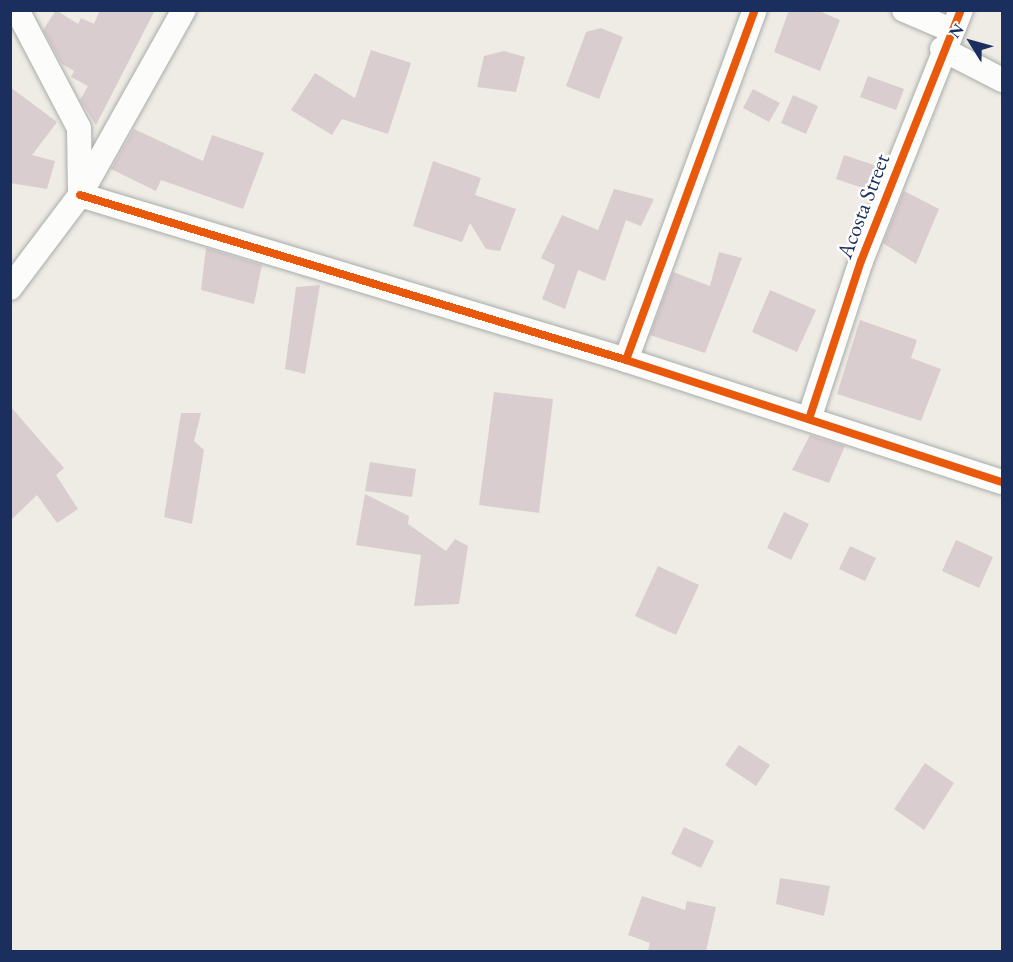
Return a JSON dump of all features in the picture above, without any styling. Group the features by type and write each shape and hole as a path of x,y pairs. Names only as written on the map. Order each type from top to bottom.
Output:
{"street":[{"path":"17,10 79,128 80,195"},
{"path":"10,288 80,195 184,10"},
{"path":"626,360 755,10"},
{"path":"904,10 951,30 1002,80"},
{"name":"Acosta Street","path":"809,419 861,261 951,30"},
{"path":"80,195 626,360 1002,482"}],"building":[{"path":"56,10 78,24 81,18 94,24 100,10 155,10 96,125 80,100 88,86 71,77 74,71 62,64 43,30"},
{"path":"789,10 817,10 840,20 820,71 774,52"},
{"path":"601,28 623,37 599,99 566,86 586,32"},
{"path":"371,50 411,63 388,134 342,119 332,135 291,110 315,73 355,98"},
{"path":"504,51 525,57 516,92 477,87 484,56"},
{"path":"868,76 904,89 896,110 860,97"},
{"path":"10,87 57,122 32,155 55,161 47,189 10,183"},
{"path":"753,89 780,103 769,122 743,108"},
{"path":"793,95 818,106 806,134 781,123"},
{"path":"134,129 203,161 212,135 264,153 243,209 161,180 156,191 111,169"},
{"path":"844,155 877,166 869,190 836,179"},
{"path":"433,161 481,178 475,195 516,209 500,251 486,249 470,223 462,242 413,226"},
{"path":"614,189 654,199 641,226 626,220 605,281 578,270 565,309 542,299 555,265 541,258 562,215 598,230"},
{"path":"904,191 939,209 916,264 883,243"},
{"path":"206,248 262,265 254,304 201,290"},
{"path":"719,252 742,258 705,353 650,335 673,272 710,286"},
{"path":"320,285 305,374 285,369 296,287"},
{"path":"770,290 816,310 797,352 752,332"},
{"path":"860,320 917,340 911,358 941,369 921,421 837,394"},
{"path":"494,392 553,399 539,513 479,505"},
{"path":"10,406 64,468 56,475 78,509 57,523 37,495 10,521"},
{"path":"181,413 201,413 194,441 204,450 192,524 164,517"},
{"path":"810,435 845,446 829,483 792,470"},
{"path":"370,462 416,469 412,497 365,491"},
{"path":"365,494 409,516 408,524 446,551 455,539 468,546 459,604 414,606 421,555 356,545"},
{"path":"784,512 809,524 791,560 767,548"},
{"path":"956,540 993,557 979,588 942,571"},
{"path":"850,546 876,558 865,581 839,569"},
{"path":"658,566 699,585 676,635 635,616"},
{"path":"739,745 770,765 756,786 725,765"},
{"path":"925,763 954,783 924,830 894,809"},
{"path":"684,827 714,841 701,868 671,854"},
{"path":"780,878 830,886 824,916 776,904"},
{"path":"642,896 685,910 687,901 716,907 706,951 648,951 650,943 628,935"}],"cycle path":[{"path":"626,360 755,10"},
{"path":"809,419 861,261 961,10"},
{"path":"80,195 626,360 1002,482"}]}
